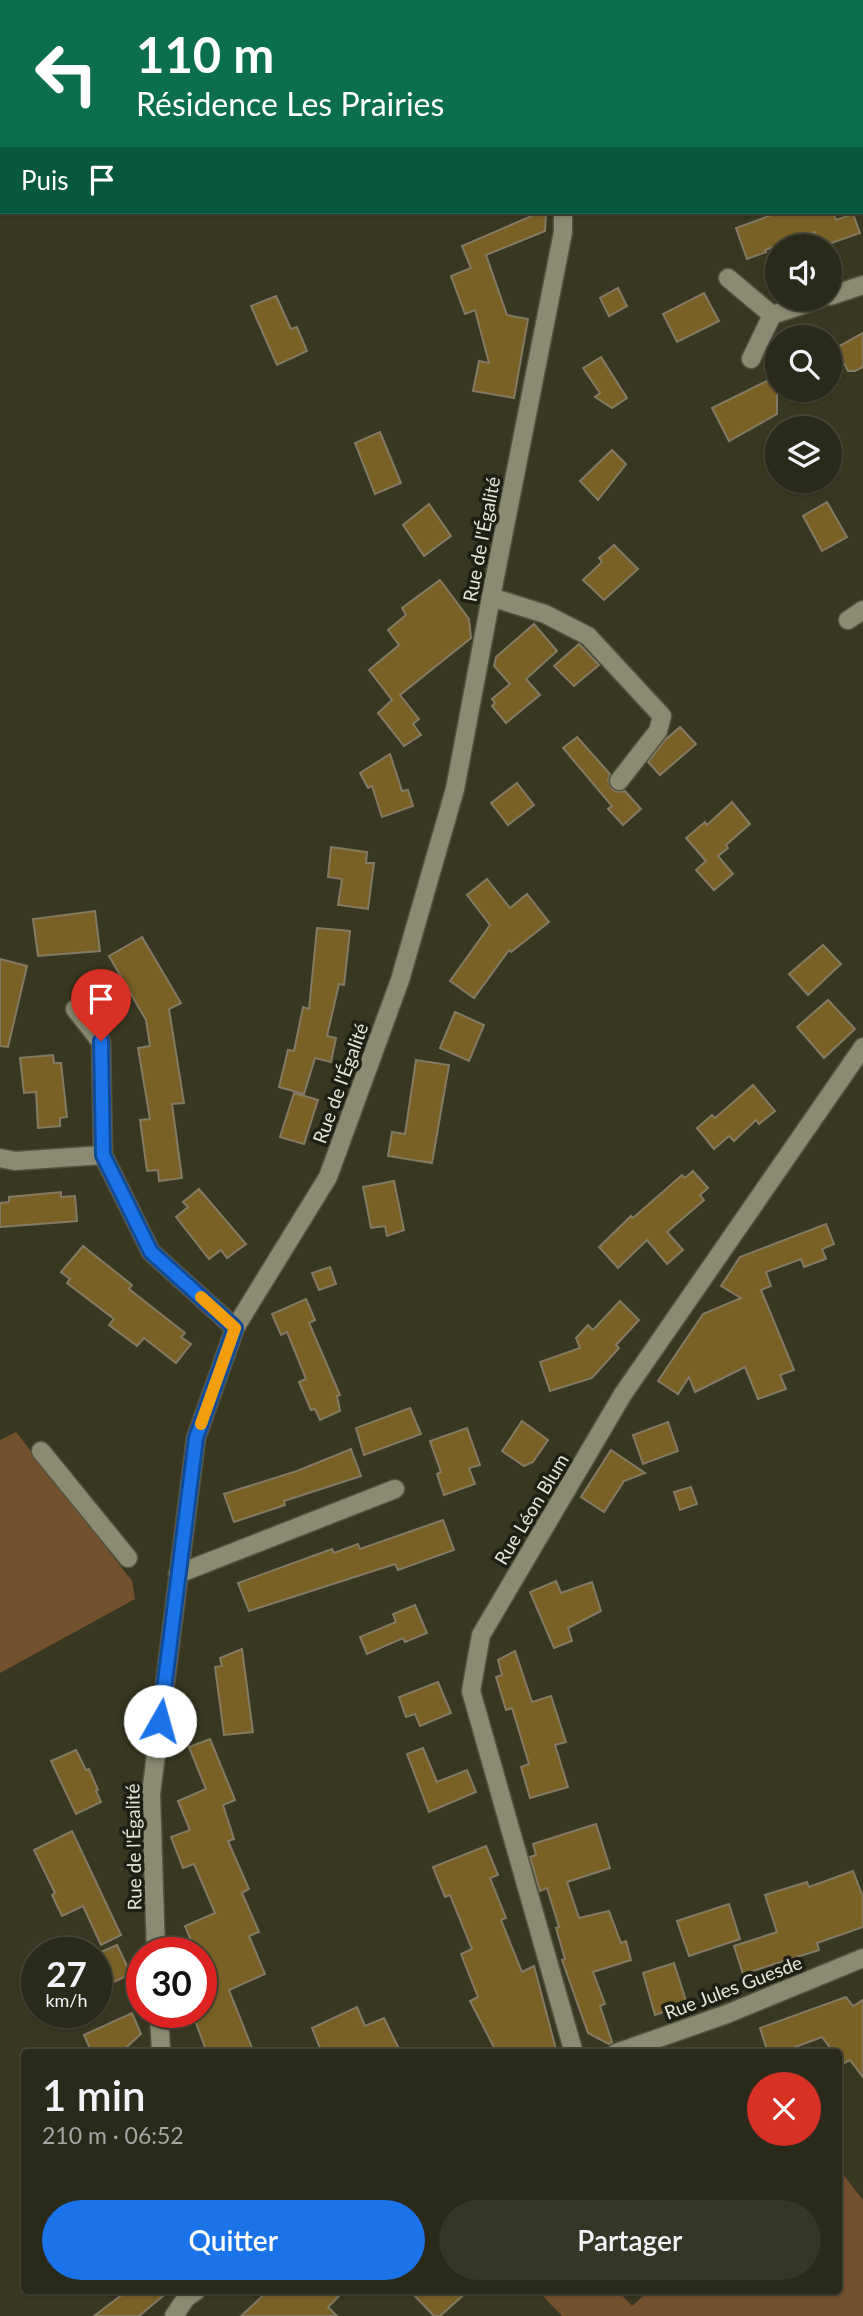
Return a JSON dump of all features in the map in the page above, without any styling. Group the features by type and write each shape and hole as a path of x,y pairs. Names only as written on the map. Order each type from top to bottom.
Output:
{"street":[{"name":"Rue de l'Égalité","path":"155,1937 151,1794 196,1438 235,1328 328,1177 400,980 455,789 563,232 563,214"},
{"path":"728,278 772,315"},
{"path":"842,292 863,285"},
{"path":"751,359 772,315 784,311"},
{"path":"491,597 545,614 588,636 662,716 658,731 619,781"},
{"path":"75,1009 101,1041 103,1155 151,1252 235,1328"},
{"name":"Rue Léon Blum","path":"574,2049 471,1691 481,1634 623,1394 863,1047"},
{"path":"0,1158 15,1161 103,1155"},
{"path":"41,1451 128,1558"},
{"path":"178,1574 395,1489"},
{"name":"Rue Jules Guesde","path":"627,2049 727,2014 863,1958"},
{"path":"160,2028 161,2049"},
{"path":"174,2316 188,2294"}],"shaded area":[{"path":"16,1432 132,1581 135,1599 0,1673 0,1440"},
{"path":"842,2173 863,2200 863,2316 562,2316 541,2294 621,2294 632,2306 646,2294 842,2294"}],"building":[{"path":"536,214 546,214 545,231 486,255 507,315 528,319 514,398 473,391 479,361 489,363 475,310 465,314 451,276 471,268 462,246"},
{"path":"774,214 834,214 836,220 853,214 860,233 842,239 842,234 815,232 765,234 765,252 747,259 736,228"},
{"path":"618,288 627,306 609,316 600,298"},
{"path":"704,293 719,321 677,342 663,314"},
{"path":"276,296 291,329 297,327 307,351 277,365 251,306"},
{"path":"863,333 863,367 848,371 842,360 842,345"},
{"path":"601,357 627,398 612,408 595,397 600,393 583,368"},
{"path":"765,382 765,402 777,402 777,414 765,416 765,421 729,441 712,408"},
{"path":"380,432 401,483 375,494 355,443"},
{"path":"612,450 626,464 598,500 580,481"},
{"path":"827,502 847,537 822,551 803,516"},
{"path":"429,504 451,536 424,556 403,525"},
{"path":"614,545 638,569 604,600 583,580 602,562 599,558"},
{"path":"440,580 469,619 471,638 400,695 419,719 413,724 421,735 404,746 378,713 392,700 369,670 399,645 388,630 406,615 402,608"},
{"path":"534,624 557,651 526,679 540,695 506,723 492,706 495,703 492,699 510,684 494,666 496,657"},
{"path":"579,644 599,665 574,686 554,666"},
{"path":"680,727 696,744 660,775 648,762 665,740"},
{"path":"577,737 610,774 608,780 612,789 625,791 641,809 623,825 608,809 612,806 563,748"},
{"path":"390,754 402,791 408,790 413,806 382,817 372,786 368,788 360,773"},
{"path":"517,783 534,805 508,825 491,803"},
{"path":"732,802 750,824 726,845 728,848 718,856 733,874 714,890 696,870 706,861 686,838 705,822 707,825"},
{"path":"331,847 367,852 366,863 374,863 368,909 338,905 342,879 328,877"},
{"path":"487,879 510,908 527,894 549,922 511,952 509,950 474,998 450,981 490,925 467,895"},
{"path":"95,911 100,951 38,956 33,919"},
{"path":"317,928 350,931 344,985 339,984 327,1036 336,1038 331,1062 315,1058 304,1094 279,1087 288,1050 294,1051 303,1007 309,1009"},
{"path":"142,937 181,1003 169,1009 184,1103 172,1104 182,1178 159,1181 158,1170 147,1171 140,1120 150,1119 138,1048 150,1046 146,1020 109,956"},
{"path":"823,945 841,964 808,995 789,974"},
{"path":"0,959 27,966 8,1047 0,1046"},
{"path":"828,1000 855,1029 824,1058 797,1027"},
{"path":"455,1012 484,1025 469,1061 440,1048"},
{"path":"53,1055 54,1063 61,1063 67,1117 60,1118 60,1126 38,1128 36,1092 24,1093 20,1058"},
{"path":"416,1060 449,1065 432,1163 388,1156 392,1132 405,1134"},
{"path":"753,1085 775,1111 759,1124 756,1120 734,1141 729,1136 714,1149 697,1128 712,1115 715,1118"},
{"path":"294,1093 318,1100 304,1144 280,1137"},
{"path":"693,1171 708,1188 700,1195 704,1200 667,1232 683,1250 667,1264 647,1240 618,1268 599,1247 631,1216 633,1218 682,1175 685,1178"},
{"path":"394,1181 404,1230 387,1236 385,1226 371,1228 363,1187"},
{"path":"199,1189 246,1244 227,1258 221,1250 209,1259 176,1217 188,1207 183,1202"},
{"path":"61,1192 61,1197 75,1196 77,1221 0,1227 0,1203 9,1202 9,1197"},
{"path":"826,1224 834,1244 822,1249 826,1259 804,1267 801,1259 766,1272 771,1286 761,1290 794,1370 780,1375 786,1389 758,1399 745,1367 695,1392 689,1377 678,1394 658,1381 703,1314 741,1298 721,1286 740,1257"},
{"path":"83,1246 132,1285 129,1289 185,1333 181,1337 191,1344 176,1363 144,1338 137,1346 109,1325 114,1319 67,1283 70,1279 61,1272"},
{"path":"330,1267 336,1284 319,1290 312,1273"},
{"path":"306,1299 315,1320 309,1323 340,1395 337,1396 340,1411 320,1420 315,1409 311,1410 299,1382 306,1379 287,1332 281,1335 272,1314"},
{"path":"620,1301 639,1320 616,1345 619,1348 592,1378 550,1391 540,1362 580,1348 576,1338 588,1325 593,1330"},
{"path":"410,1408 421,1434 364,1455 356,1428"},
{"path":"522,1421 548,1440 533,1462 524,1466 502,1451"},
{"path":"668,1422 678,1451 643,1464 633,1435"},
{"path":"467,1428 480,1465 469,1468 475,1484 444,1495 437,1474 441,1472 430,1441"},
{"path":"351,1449 361,1476 284,1501 285,1505 234,1522 224,1494 297,1471"},
{"path":"611,1450 645,1473 624,1481 604,1512 581,1497"},
{"path":"691,1487 697,1504 680,1510 674,1492"},
{"path":"443,1520 454,1550 398,1570 395,1564 249,1611 238,1583 332,1549 334,1553 358,1544 360,1549"},
{"path":"556,1581 561,1593 592,1582 601,1611 568,1628 572,1641 554,1648 530,1592"},
{"path":"415,1605 427,1633 405,1642 403,1638 367,1654 360,1637 396,1622 393,1614"},
{"path":"242,1649 253,1732 224,1735 215,1667 222,1666 220,1658"},
{"path":"515,1651 532,1702 551,1696 566,1742 555,1745 568,1787 530,1798 521,1767 529,1764 512,1708 506,1710 496,1677 502,1675 498,1660"},
{"path":"438,1682 451,1713 420,1726 415,1714 406,1717 399,1697"},
{"path":"210,1739 235,1800 223,1805 234,1839 228,1841 249,1889 242,1893 259,1932 249,1936 265,1974 229,1990 252,2049 206,2049 198,2028 217,2028 217,1937 189,1937 185,1926 215,1913 194,1864 183,1868 171,1837 190,1830 178,1801 206,1789 189,1747"},
{"path":"423,1748 437,1782 467,1770 476,1792 429,1812 407,1754"},
{"path":"76,1750 86,1770 89,1769 101,1802 76,1814 51,1761"},
{"path":"596,1824 610,1868 567,1882 579,1918 609,1911 621,1943 626,1941 631,1960 593,1972 605,2004 600,2006 612,2042 609,2044 588,2033 562,1960 565,1959 556,1928 559,1927 547,1888 540,1891 530,1857 536,1855 533,1844"},
{"path":"72,1831 121,1935 112,1940 112,1937 97,1937 83,1906 62,1916 52,1895 55,1893 34,1850"},
{"path":"486,1846 498,1875 490,1878 506,1918 501,1920 522,1972 534,1966 556,2049 495,2049 470,2001 478,1997 461,1954 472,1949 450,1895 445,1897 433,1867"},
{"path":"853,1871 863,1897 863,1927 817,1943 819,1950 743,1974 734,1946 777,1932 765,1895 807,1882 809,1887"},
{"path":"729,1904 740,1939 689,1956 677,1921"},
{"path":"117,1945 126,1964 126,1976 112,1983 112,1947"},
{"path":"674,1963 687,2004 655,2015 643,1973"},
{"path":"846,1997 853,2006 863,2000 863,2077 850,2060 842,2064 842,2049 831,2049 822,2037 790,2049 767,2049 760,2028"},
{"path":"357,2007 365,2026 384,2018 399,2049 320,2049 312,2028"},
{"path":"126,2016 126,2028 138,2028 141,2034 124,2049 90,2049 84,2035 99,2028 112,2028 112,2022"},
{"path":"123,2294 165,2294 139,2316 94,2316"},
{"path":"265,2294 341,2294 328,2307 337,2316 241,2316"},
{"path":"413,2294 465,2294 440,2316 434,2316"}],"slow traffic":[{"path":"201,1297 235,1328 201,1424"}],"route":[{"path":"101,1041 103,1155 151,1252 235,1328 196,1438 160,1721"}]}
